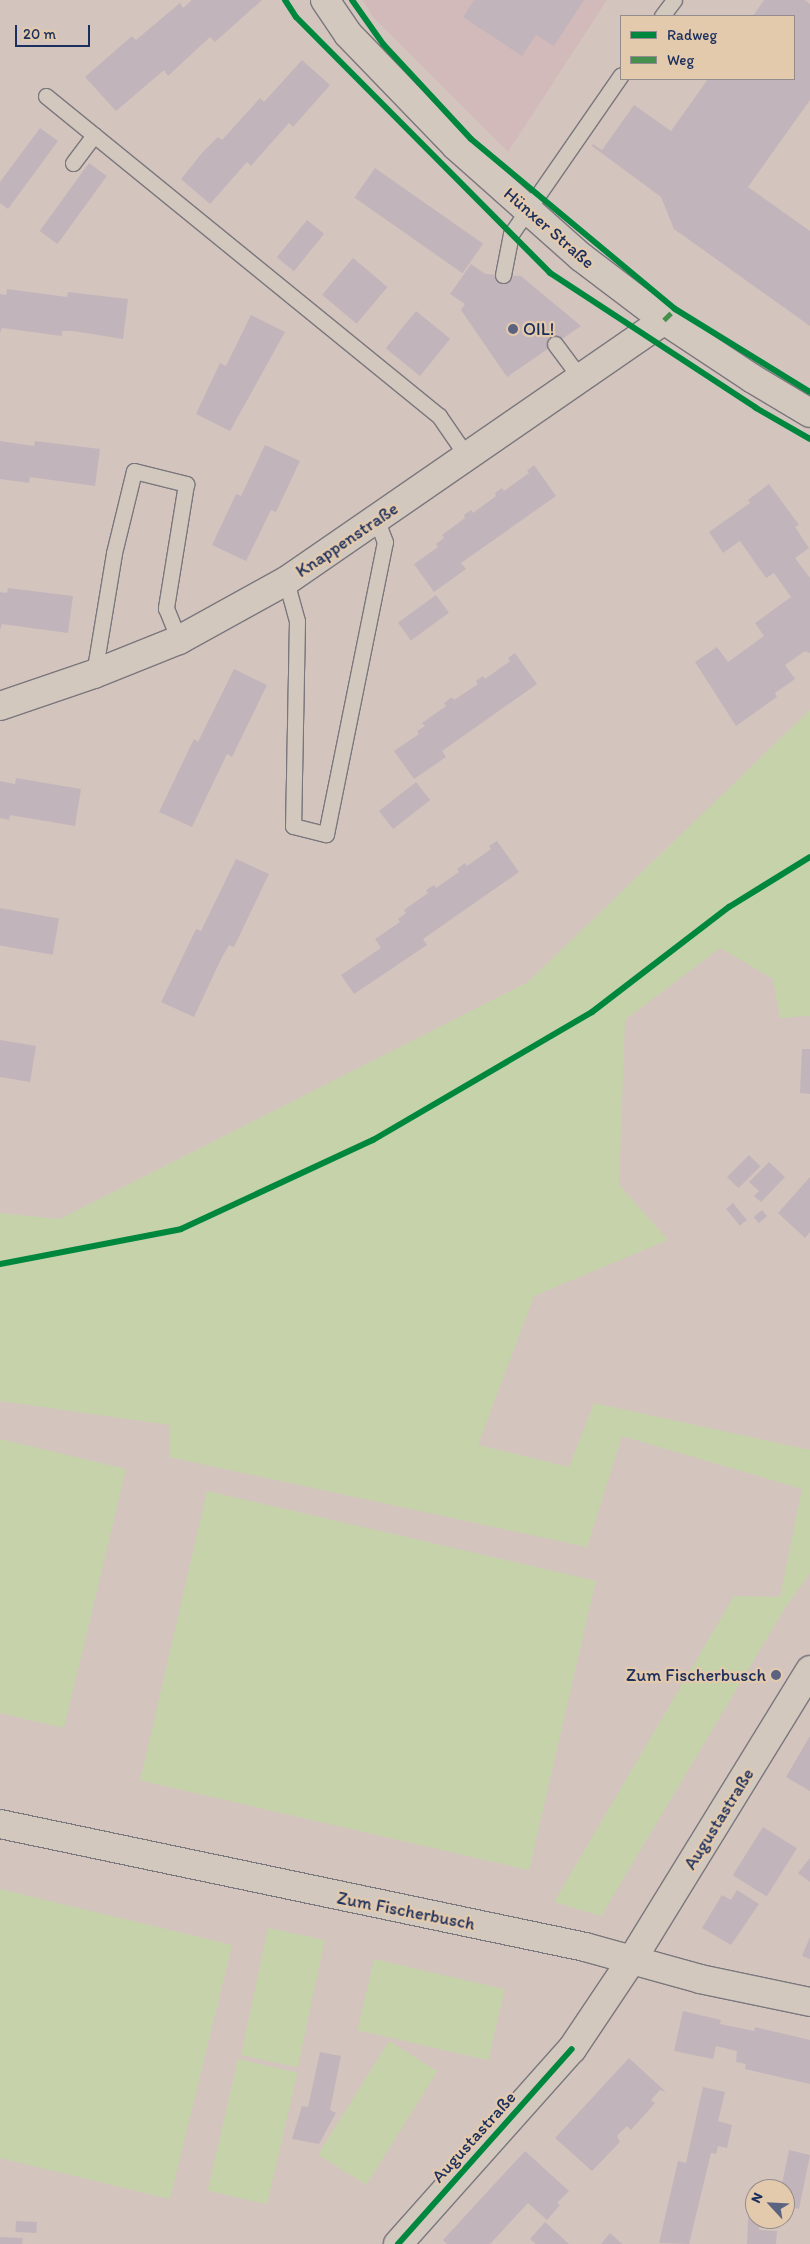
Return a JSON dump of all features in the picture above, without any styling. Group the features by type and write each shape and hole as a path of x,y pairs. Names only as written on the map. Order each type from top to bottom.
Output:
{"street":[{"name":"Hünxer Straße","path":"325,0 348,34 456,146 581,257 664,320 753,380 810,413"},
{"name":"Knappenstraße","path":"0,706 94,674 179,640 286,581 377,521 664,320"},
{"name":"Augustastraße","path":"403,2242 572,2049 633,1958 810,1670"},
{"name":"Zum Fischerbusch","path":"0,1824 633,1958 700,1979 810,2002"}],"lane":[{"path":"663,15 674,0"},
{"path":"503,275 510,234 620,76"},
{"path":"46,96 439,416 468,458"},
{"path":"73,163 94,136"},
{"path":"555,344 581,379"},
{"path":"94,674 114,553 134,471 186,484 166,608 179,640"},
{"path":"286,581 297,621 293,826 326,834 385,542 377,521"}],"shaded area":[{"path":"363,0 607,0 508,152 373,17"}],"green space":[{"path":"810,710 810,1016 780,1018 773,979 720,948 625,1020 619,1185 668,1240 534,1296 478,1445 569,1467 594,1403 810,1450 810,1573 785,1608 601,1916 554,1902 734,1596 780,1597 802,1489 622,1436 587,1547 169,1457 170,1425 0,1401 0,1213 60,1219 528,982"},
{"path":"0,1439 126,1469 64,1728 0,1713"},
{"path":"207,1491 596,1581 529,1870 140,1780"},
{"path":"0,1889 232,1945 170,2199 0,2158"},
{"path":"268,1928 325,1940 298,2067 241,2055"},
{"path":"374,1959 505,1989 488,2060 358,2030"},
{"path":"389,2041 437,2071 366,2185 318,2155"},
{"path":"238,2059 297,2073 267,2204 208,2191"}],"building":[{"path":"192,0 262,0 215,42 210,37 168,76 164,70 116,111 85,77 132,36 136,40 180,3 183,8"},
{"path":"474,0 584,0 554,46 536,35 522,56 463,17"},
{"path":"764,0 805,0 810,4 810,100 748,187 810,231 810,326 674,229 661,197 592,146 593,144 602,150 634,105 671,131 707,80 795,80 795,15 754,15"},
{"path":"302,60 330,85 293,127 289,123 251,166 247,162 210,204 181,179 218,137 222,140 260,98 264,102"},
{"path":"40,128 58,141 8,209 0,203 0,182"},
{"path":"89,163 107,176 57,244 40,231"},
{"path":"375,168 483,244 462,273 354,197"},
{"path":"307,220 324,234 294,271 277,257"},
{"path":"353,258 387,287 357,324 322,295"},
{"path":"471,264 485,274 521,276 581,326 507,377 461,310 465,304 450,294"},
{"path":"7,289 67,297 68,292 128,299 123,339 73,331 62,331 62,336 2,328 0,333 0,294 6,295"},
{"path":"416,311 450,339 420,376 386,348"},
{"path":"251,315 285,332 230,431 196,414 220,363 226,366"},
{"path":"0,441 34,446 35,441 100,449 95,486 30,477 29,483 0,479"},
{"path":"265,445 300,461 276,512 271,510 246,561 212,545 236,494 241,496"},
{"path":"534,465 556,496 461,563 466,569 434,592 414,564 438,547 436,544 444,538 442,535 465,518 464,515 471,510 473,513 496,496 495,493 502,488 504,491 529,473 527,471"},
{"path":"769,484 799,525 795,527 809,548 795,558 810,578 810,653 805,651 785,665 795,679 775,693 777,697 736,726 695,662 717,647 728,662 764,636 755,623 791,597 774,573 766,578 740,541 723,553 709,532 750,503 748,500"},
{"path":"8,588 73,596 68,633 2,624 0,630 0,592 7,593"},
{"path":"436,595 449,613 411,640 398,623"},
{"path":"515,653 537,684 442,751 446,757 414,779 394,751 419,734 417,731 425,726 422,723 446,706 444,703 452,697 454,700 478,684 476,681 483,676 485,679 510,661 508,658"},
{"path":"234,669 267,685 232,757 227,754 192,827 159,812 194,739 198,742"},
{"path":"16,778 81,789 75,826 10,815 9,820 0,818 0,781 15,784"},
{"path":"416,782 430,800 393,829 379,811"},
{"path":"497,841 519,872 423,939 427,945 354,994 341,975 381,948 375,939 400,922 398,919 406,913 404,910 428,893 426,890 434,885 436,888 459,872 457,869 465,863 467,866 491,849 489,846"},
{"path":"236,859 269,874 234,947 229,945 221,959 194,1017 161,1002 196,929 201,931"},
{"path":"0,908 59,918 53,955 0,946"},
{"path":"0,1040 36,1046 30,1082 0,1077"},
{"path":"802,1049 810,1049 810,1094 800,1093"},
{"path":"749,1155 760,1166 738,1188 727,1177"},
{"path":"769,1162 785,1177 761,1202 754,1196 759,1191 749,1182"},
{"path":"810,1177 810,1232 805,1238 778,1213"},
{"path":"733,1203 747,1220 740,1226 726,1209"},
{"path":"762,1210 767,1216 759,1223 754,1217"},
{"path":"810,1736 810,1791 786,1777"},
{"path":"763,1827 797,1848 767,1897 733,1875"},
{"path":"810,1858 810,1882 798,1873"},
{"path":"737,1890 759,1904 731,1945 702,1928 722,1895 731,1900"},
{"path":"810,1937 810,1959 802,1956"},
{"path":"683,2011 721,2020 720,2024 754,2031 755,2027 810,2040 810,2084 745,2069 746,2064 736,2062 737,2051 716,2046 713,2059 674,2051"},
{"path":"320,2052 341,2056 330,2110 336,2113 319,2144 292,2139 302,2106 308,2107"},
{"path":"629,2058 666,2092 660,2090 651,2100 655,2103 631,2130 627,2126 617,2136 620,2142 592,2171 555,2138"},
{"path":"703,2087 725,2092 718,2121 732,2125 727,2148 718,2146 716,2154 711,2153 689,2244 659,2243 678,2161 686,2163"},
{"path":"789,2150 810,2155 799,2209 795,2208 795,2179 783,2179"},
{"path":"525,2151 569,2191 557,2203 560,2205 547,2220 528,2203 490,2244 447,2244 443,2240"},
{"path":"16,2221 37,2222 36,2233 15,2232"},
{"path":"545,2222 569,2244 536,2244 530,2239"},
{"path":"748,2229 777,2231 776,2244 747,2244"},
{"path":"610,2233 622,2244 601,2244"},
{"path":"0,2237 23,2238 22,2244 0,2244"}],"marked path":[{"path":"664,320 675,309"}],"cycle path":[{"path":"285,0 296,17 550,273 756,408 810,439"},
{"path":"352,0 383,44 471,139 675,309 810,392"},
{"path":"0,1264 181,1229 373,1140 592,1012 729,907 810,857"},
{"path":"398,2244 572,2049"}],"place":[{"name":"OIL!","path":"513,329"},
{"name":"Zum Fischerbusch","path":"776,1675"}]}
